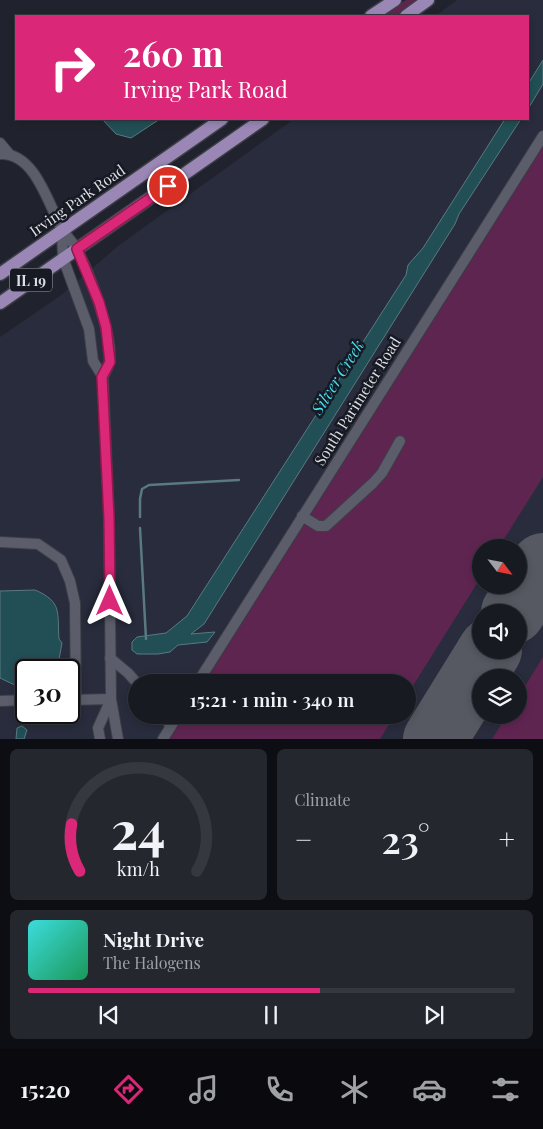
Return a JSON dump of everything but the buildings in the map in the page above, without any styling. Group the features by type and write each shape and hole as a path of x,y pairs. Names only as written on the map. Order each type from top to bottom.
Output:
{"main road":[{"path":"407,15 428,0"},
{"path":"372,15 388,2"},
{"name":"Irving Park Road","path":"0,274 221,120"},
{"name":"IL 19","path":"0,302 262,120"}],"street":[{"name":"South Parimeter Road","path":"203,674 543,136"},
{"path":"0,143 5,154 19,157 32,171 50,201 62,230 77,249 99,302 106,327 110,362 102,377"},
{"path":"62,230 63,258 89,329 93,361 102,377 109,518 111,699 118,739"},
{"path":"302,516 318,526 326,526 382,473 400,441"},
{"path":"0,542 38,544 61,560 70,581 74,603 73,659"},
{"path":"110,658 129,674"},
{"path":"80,700 111,699"},
{"path":"100,739 98,728 111,699"},
{"path":"0,701 15,700"},
{"path":"162,739 171,726"}],"shaded area":[{"path":"406,0 417,0 397,15 384,15"},
{"path":"457,0 543,0 543,739 0,739 0,337 60,296 118,246 293,120 529,120 529,15 436,15"},
{"path":"543,60 543,84 529,107 529,82"},
{"path":"103,120 158,120 131,138 116,134"},
{"path":"504,120 520,120 459,214 455,224 204,624 191,634 215,632 207,642 178,645 170,652 137,654 132,650 132,642 137,637 166,633 187,616 406,275 408,265 423,248"},
{"path":"543,147 543,477 504,539 472,539 472,591 416,681 416,674 210,674"},
{"path":"35,590 50,599 57,609 58,615 59,639 62,643 59,659 15,659 15,685 0,678 0,591"},
{"path":"543,657 543,739 492,739 501,724 527,724 527,683"},
{"path":"179,724 389,724 380,739 170,739"},
{"path":"22,726 27,730 24,739 16,739 17,728"}],"waterway":[{"path":"140,517 142,489 149,485 239,480"},
{"path":"140,528 146,639"}],"runway":[{"path":"518,604 543,565"},
{"path":"435,739 484,659"}],"route":[{"path":"110,601 109,518 102,377 110,362 106,327 99,302 77,249 168,186"}],"water label":[{"name":"Silver Creek","path":"337,377"}]}
